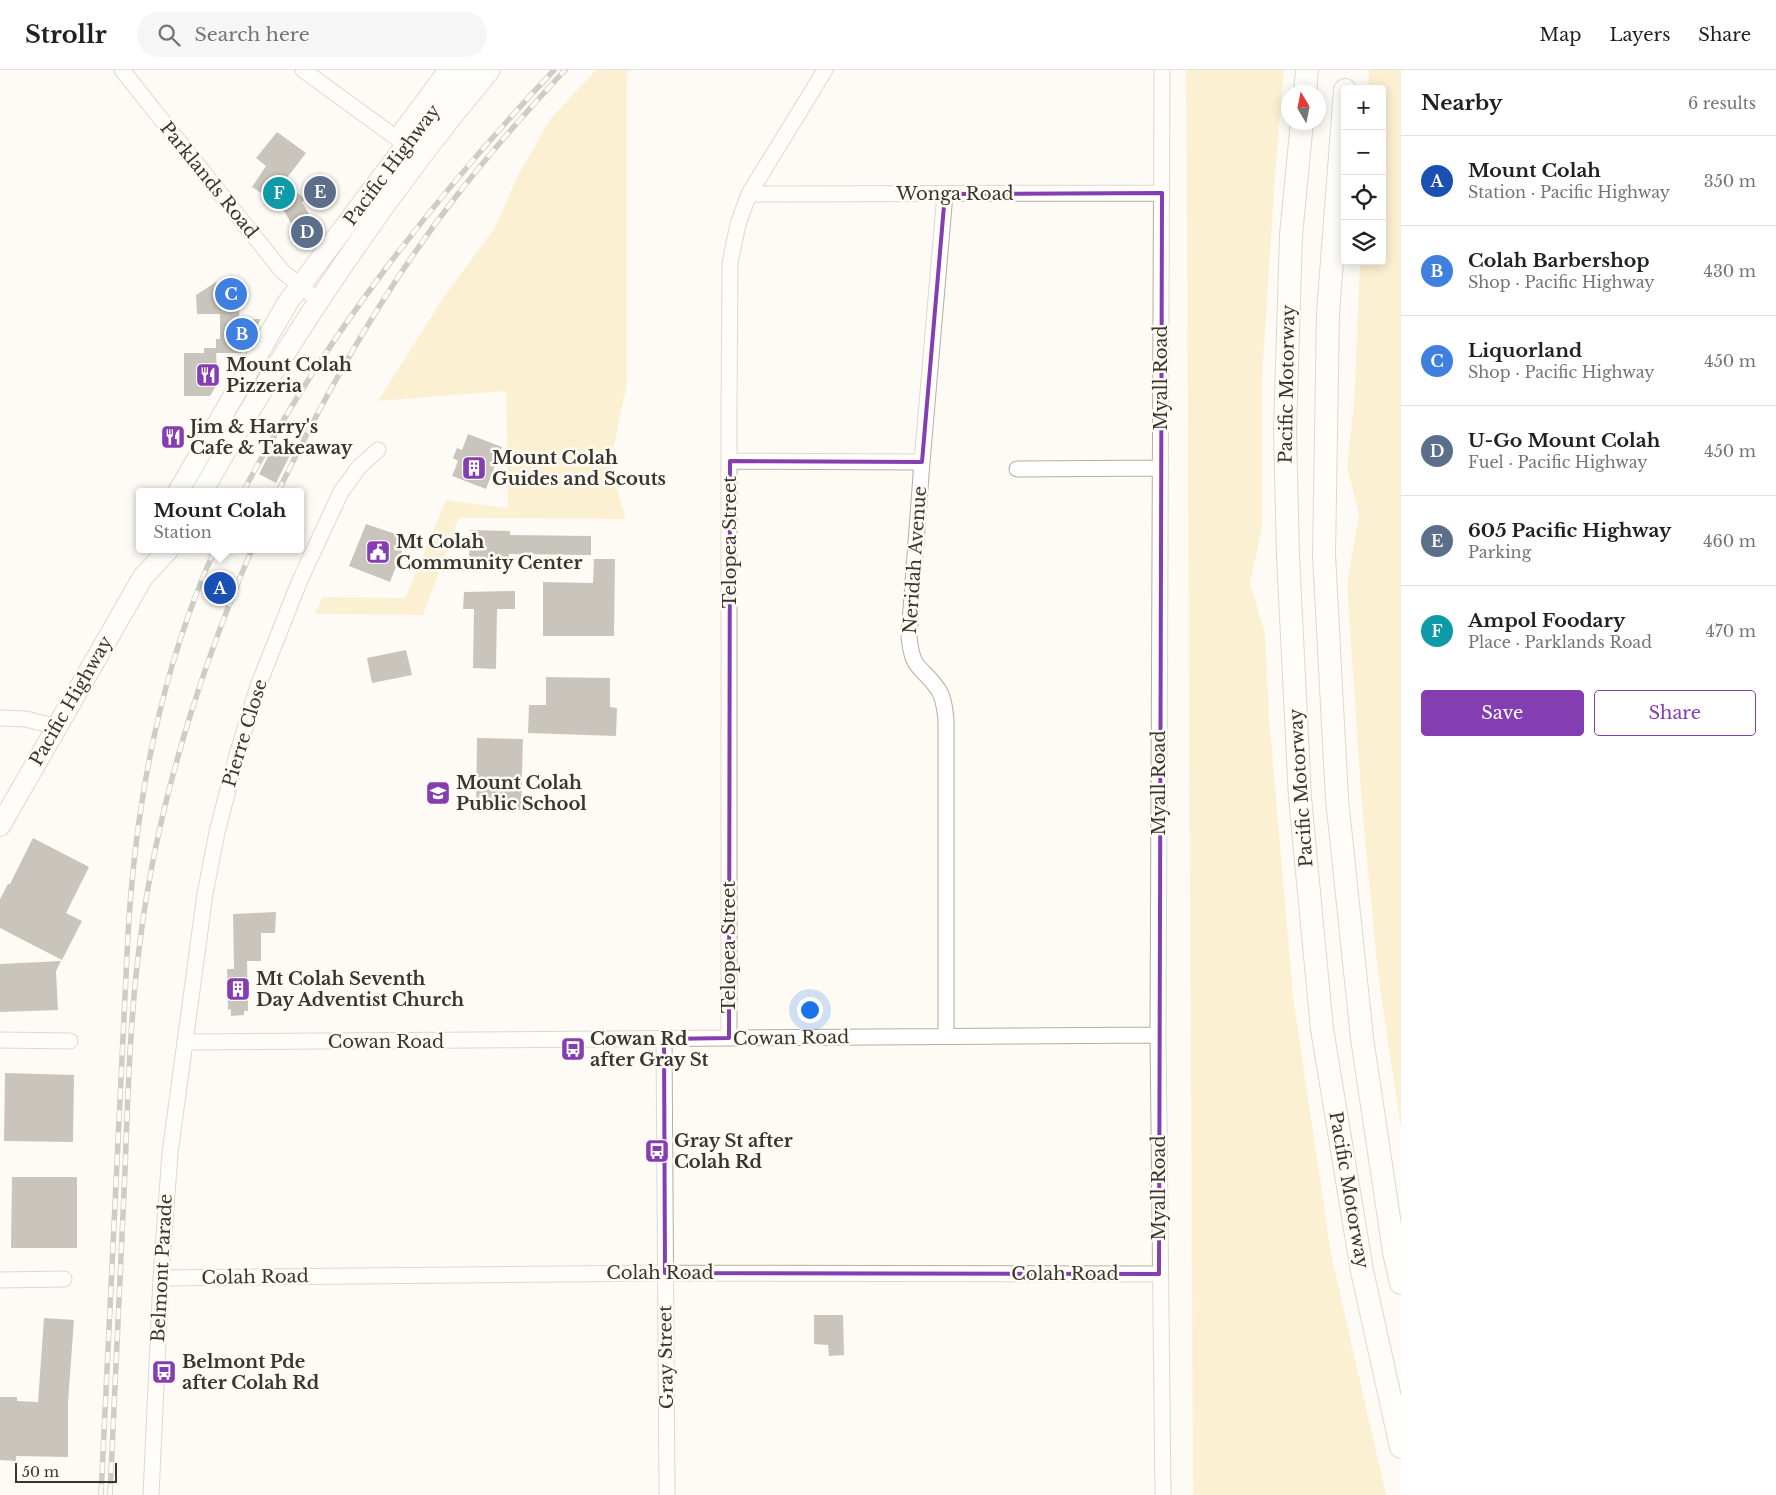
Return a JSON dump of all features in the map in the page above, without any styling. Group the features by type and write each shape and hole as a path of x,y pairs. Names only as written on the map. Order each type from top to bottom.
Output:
{"highway":[{"path":"1306,85 1307,70"},
{"name":"Pacific Motorway","path":"1345,85 1346,70"},
{"name":"Pacific Motorway","path":"1301,130 1291,235 1285,431 1288,556 1300,798 1322,1029 1362,1270 1401,1447"},
{"name":"Pacific Motorway","path":"1342,130 1328,313 1324,555 1337,800 1362,1038 1394,1252 1401,1283"}],"main road":[{"name":"Pacific Highway","path":"180,488 284,308 401,141 466,70"},
{"name":"Pacific Highway","path":"204,488 268,379 318,300 395,191 447,122 490,70"},
{"name":"Pacific Highway","path":"143,577 148,553"},
{"name":"Pacific Highway","path":"0,826 143,577 165,553"}],"street":[{"name":"Parklands Road","path":"122,70 261,246 282,270 318,300"},
{"path":"303,70 401,141 408,154 398,172 395,191"},
{"path":"401,141 446,70"},
{"name":"Telopea Street","path":"728,1038 730,461 728,409 730,262 738,224 749,194 825,70"},
{"name":"Myall Road","path":"1162,70 1158,1035 1159,1274 1163,1495"},
{"path":"401,141 417,143 432,130 447,122"},
{"name":"Wonga Road","path":"749,194 1162,193"},
{"name":"Neridah Avenue","path":"945,194 909,636 910,652 915,665 938,690 944,704 946,720 946,1036"},
{"name":"Pierre Close","path":"185,1042 205,894 217,832 237,755 258,686 300,580 341,492 360,467 378,450"},
{"path":"730,461 922,462"},
{"path":"1017,468 1160,468"},
{"path":"0,718 26,719 57,726"},
{"name":"Cowan Road","path":"185,1042 1158,1035"},
{"name":"Gray Street","path":"664,1039 667,1495"},
{"path":"0,1040 70,1041"},
{"name":"Belmont Parade","path":"151,1495 161,1278 170,1153 185,1042"},
{"name":"Colah Road","path":"161,1278 665,1273 1159,1274"},
{"path":"0,1280 64,1279"}],"highlighted area":[{"path":"1162,193 1159,1274 665,1273 664,1039 729,1038 730,461 922,462 945,194"}],"shaded area":[{"path":"596,70 631,70 627,74 627,384 610,464 626,519 459,518 423,615 315,614 322,597 405,598 446,500 508,508 506,391 378,401 443,298 494,229 517,177 551,118"},
{"path":"1186,70 1284,70 1283,85 1281,85 1262,379 1262,528 1250,583 1265,634 1269,717 1293,996 1331,1254 1386,1495 1193,1495"},
{"path":"1369,70 1401,70 1401,1129 1378,974 1362,808 1347,584 1359,515 1347,466 1354,404 1360,265 1386,265 1386,85 1368,85"}],"building":[{"path":"277,132 306,153 283,183 306,199 302,202 317,228 301,240 281,206 252,187 266,166 256,158"},
{"path":"216,282 219,286 235,286 240,291 239,320 261,319 241,353 216,353 216,339 220,339 220,314 197,314 196,295"},
{"path":"204,348 216,348 217,384 210,396 184,396 184,353 204,353"},
{"name":"Mount Colah Guides and Scouts","path":"468,434 502,447 486,489 452,476 458,461 453,458 457,448 462,450"},
{"path":"274,445 291,453 276,483 259,474"},
{"name":"Mt Colah Community Center","path":"366,524 407,538 390,582 349,566"},
{"path":"470,530 510,531 510,535 591,536 591,555 509,554 509,561 469,560"},
{"path":"594,559 615,559 614,636 543,636 543,582 593,583"},
{"path":"515,591 515,609 497,609 496,669 473,668 474,609 463,609 464,592"},
{"path":"406,650 412,675 372,683 367,658"},
{"path":"546,677 610,678 610,707 617,708 616,736 528,733 529,705 546,705"},
{"path":"477,738 523,739 521,810 476,810"},
{"path":"33,838 89,867 66,913 82,921 62,960 0,928 0,899 8,884 10,884"},
{"path":"276,912 275,933 261,933 261,961 247,961 248,1011 244,1011 244,1015 231,1016 231,1009 228,1010 227,969 234,969 233,914"},
{"path":"61,961 56,971 58,1010 0,1012 0,964"},
{"path":"5,1073 74,1075 73,1142 4,1141"},
{"path":"12,1177 77,1177 77,1248 11,1248"},
{"path":"814,1315 843,1315 844,1355 829,1356 828,1345 814,1344"},
{"path":"44,1318 74,1320 68,1402 68,1457 16,1456 16,1461 0,1460 0,1397 17,1397 17,1401 38,1402"}],"railway":[{"path":"245,488 309,378 384,271 466,168 554,70"},
{"path":"280,488 337,378 380,304 404,268 467,182 565,70"},
{"path":"101,1495 128,934 137,835 154,737 165,690 179,642 213,553"},
{"path":"110,1495 130,1052 141,934 158,836 183,738 215,642 250,553"}],"place":[{"name":"605 Pacific Highway","path":"320,192"},
{"name":"Ampol Foodary","path":"279,193"},
{"name":"U-Go Mount Colah","path":"307,232"},
{"name":"Liquorland","path":"231,294"},
{"name":"Colah Barbershop","path":"242,334"},
{"name":"Mount Colah Pizzeria","path":"208,375"},
{"name":"Jim & Harry's Cafe & Takeaway","path":"173,437"},
{"name":"Mount Colah Guides and Scouts","path":"474,468"},
{"name":"Mt Colah Community Center","path":"378,552"},
{"name":"Mount Colah","path":"220,588"},
{"name":"Mount Colah Public School","path":"438,793"},
{"name":"Mt Colah Seventh Day Adventist Church","path":"238,989"},
{"name":"Cowan Rd after Gray St","path":"573,1049"},
{"name":"Gray St after Colah Rd","path":"657,1151"},
{"name":"Belmont Pde after Colah Rd","path":"164,1372"}]}
